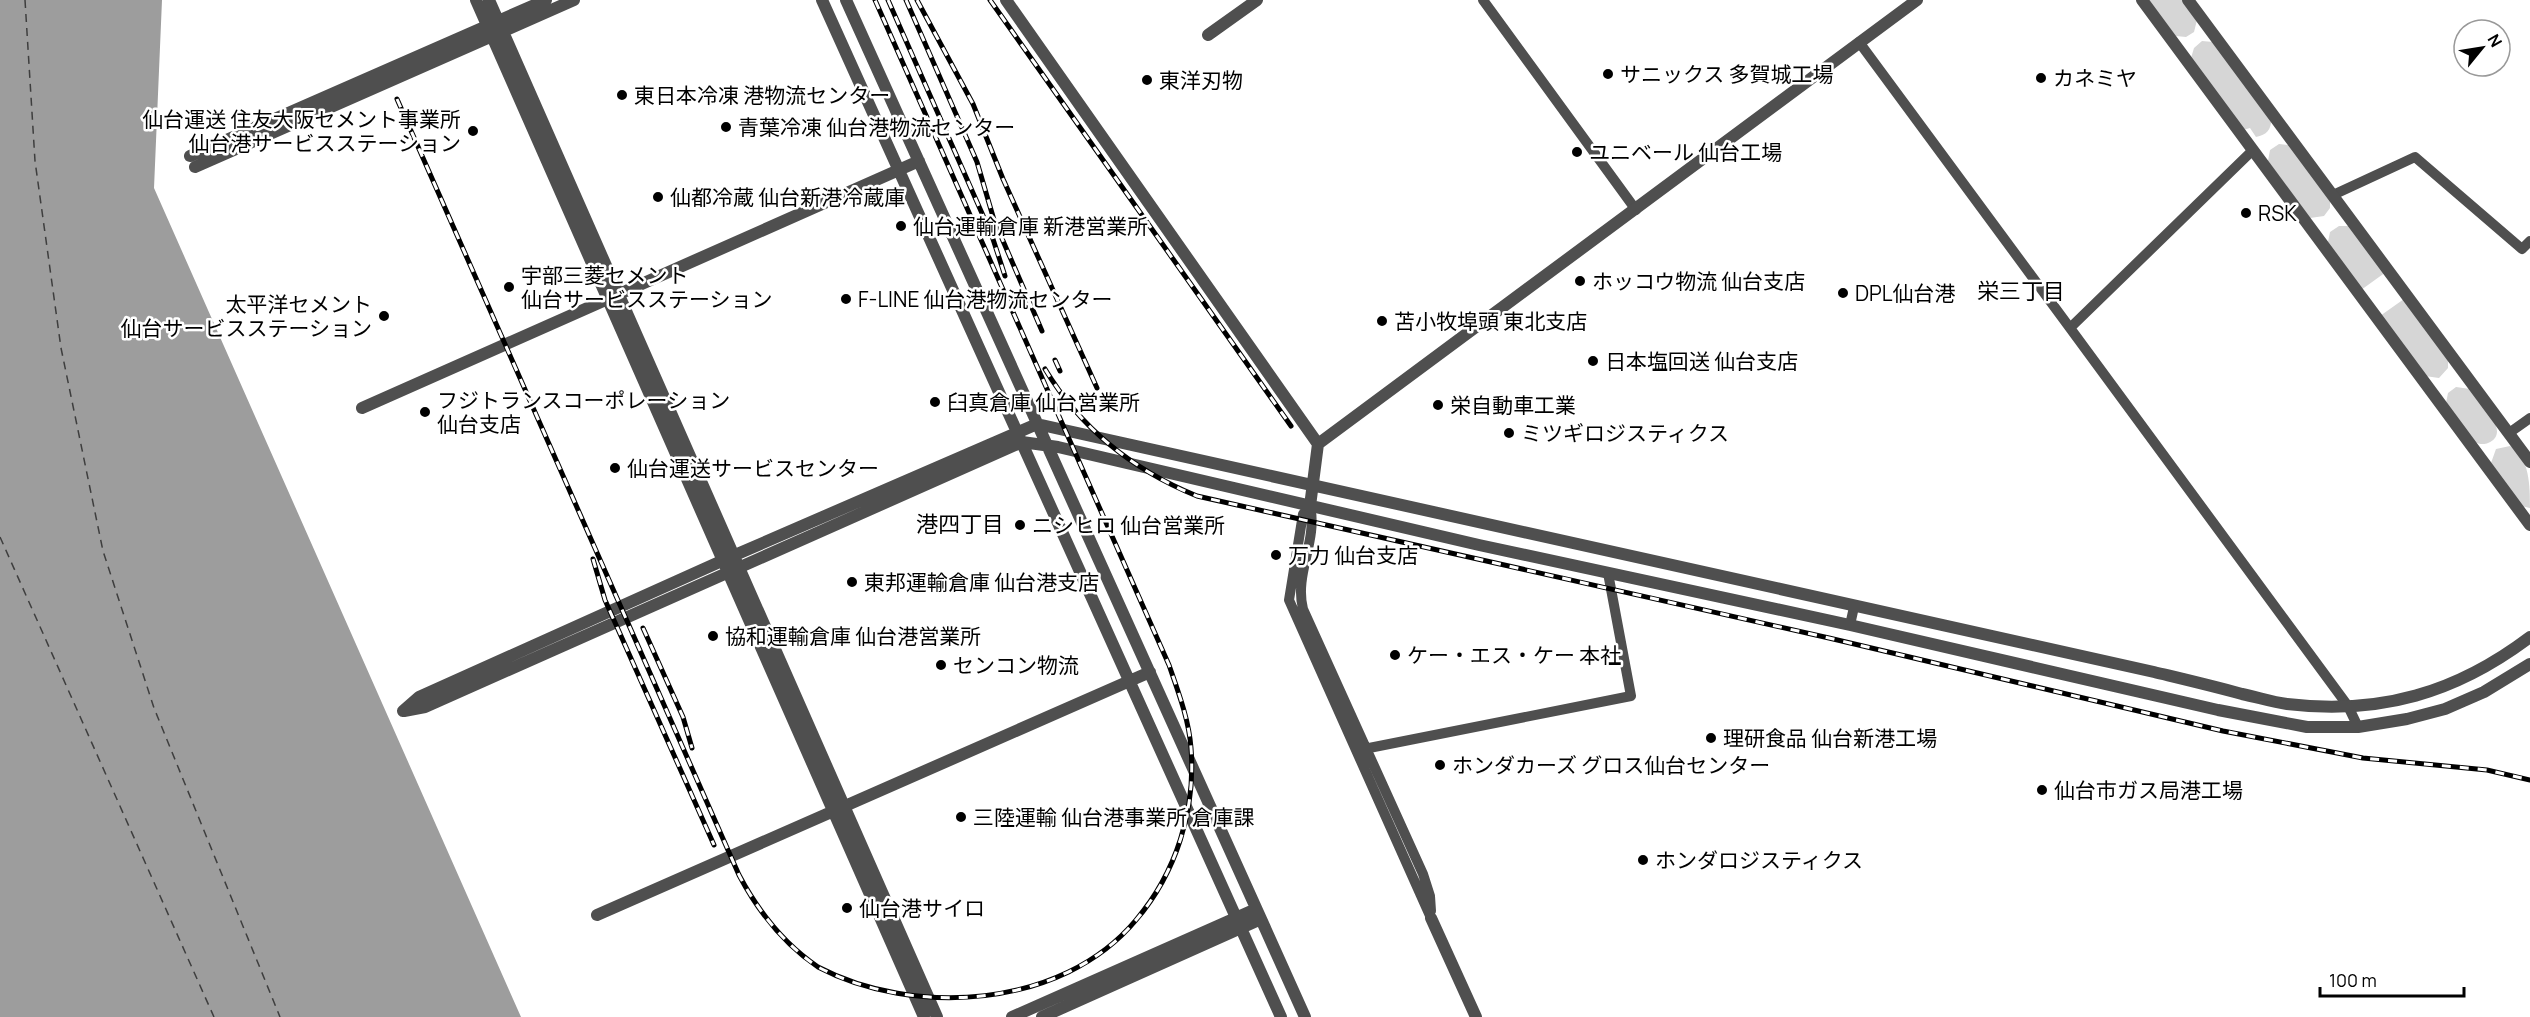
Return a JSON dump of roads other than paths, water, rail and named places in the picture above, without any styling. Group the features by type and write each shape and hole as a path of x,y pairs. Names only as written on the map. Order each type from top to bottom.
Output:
{"street":[{"path":"476,0 495,29 839,808 937,1017"},
{"path":"489,0 495,29"},
{"path":"495,29 546,0"},
{"path":"193,162 495,29 574,0"},
{"path":"822,0 1281,1017"},
{"path":"846,0 1305,1017"},
{"path":"1006,0 1318,444 1310,506 1313,522 1300,599 1361,750 1423,874 1430,896 1431,918 1476,1017"},
{"path":"1208,35 1257,0"},
{"path":"1483,0 1636,210"},
{"path":"1318,444 1917,0"},
{"path":"2142,0 2530,525"},
{"path":"2188,0 2530,462"},
{"path":"1859,42 2348,706 2358,727"},
{"path":"2070,328 2253,150"},
{"path":"2333,195 2415,157 2522,249 2530,241"},
{"path":"362,408 919,161"},
{"path":"2509,433 2530,418"},
{"path":"731,563 425,706 403,711 419,697 1019,437 1037,424 2165,675 2284,704 2348,706 2400,700 2448,686 2501,658 2530,637"},
{"path":"1019,437 1310,506 1850,625 2218,710 2307,727 2358,727 2407,719 2466,702 2530,664"},
{"path":"1361,750 1631,696 1608,573"},
{"path":"1850,625 1854,607"},
{"path":"597,915 1149,672"},
{"path":"839,808 924,1017"},
{"path":"1042,1017 1259,914"},
{"path":"1012,1017 1239,923"}],"railway":[{"path":"397,99 739,875 763,914 794,948 818,967 856,983 897,993 941,998 985,996 1028,987 1068,972 1105,950 1136,920 1162,882 1180,840 1190,794 1192,771 1190,737 1183,706 1169,665 875,0"},
{"path":"888,0 992,236 1005,276"},
{"path":"906,0 977,162 994,220 1042,331"},
{"path":"917,0 973,104 1003,179 1097,388"},
{"path":"990,0 1291,426"},
{"path":"1055,360 1060,371"},
{"path":"1045,369 1075,410 1110,445 1151,474 1197,496 1829,638 2223,731 2363,758 2487,770 2530,780"},
{"path":"593,559 605,600 714,845"},
{"path":"643,628 683,717 692,748"}],"place":[{"name":"サニックス 多賀城工場","path":"1608,74"},
{"name":"カネミヤ","path":"2041,78"},
{"name":"東洋刃物","path":"1147,80"},
{"name":"東日本冷凍 港物流センター","path":"622,95"},
{"name":"青葉冷凍 仙台港物流センター","path":"726,127"},
{"name":"仙台運送 住友大阪セメント事業所 仙台港サービスステーション","path":"473,131"},
{"name":"ユニベール 仙台工場","path":"1577,152"},
{"name":"仙都冷蔵 仙台新港冷蔵庫","path":"658,197"},
{"name":"RSK","path":"2246,213"},
{"name":"仙台運輸倉庫 新港営業所","path":"901,226"},
{"name":"ホッコウ物流 仙台支店","path":"1580,281"},
{"name":"宇部三菱セメント 仙台サービスステーション","path":"509,287"},
{"name":"DPL仙台港","path":"1843,293"},
{"name":"F-LINE 仙台港物流センター","path":"846,299"},
{"name":"太平洋セメント 仙台サービスステーション","path":"384,316"},
{"name":"苫小牧埠頭 東北支店","path":"1382,321"},
{"name":"日本塩回送 仙台支店","path":"1593,361"},
{"name":"臼真倉庫 仙台営業所","path":"935,402"},
{"name":"栄自動車工業","path":"1438,405"},
{"name":"フジトランスコーポレーション 仙台支店","path":"425,412"},
{"name":"ミツギロジスティクス","path":"1509,433"},
{"name":"仙台運送サービスセンター","path":"615,468"},
{"name":"ニシヒロ 仙台営業所","path":"1020,525"},
{"name":"万力 仙台支店","path":"1276,555"},
{"name":"東邦運輸倉庫 仙台港支店","path":"852,582"},
{"name":"協和運輸倉庫 仙台港営業所","path":"713,636"},
{"name":"ケー・エス・ケー 本社","path":"1395,655"},
{"name":"センコン物流","path":"941,665"},
{"name":"理研食品 仙台新港工場","path":"1711,738"},
{"name":"ホンダカーズ グロス仙台センター","path":"1440,765"},
{"name":"仙台市ガス局港工場","path":"2042,790"},
{"name":"三陸運輸 仙台港事業所 倉庫課","path":"961,817"},
{"name":"ホンダロジスティクス","path":"1643,860"},
{"name":"仙台港サイロ","path":"847,908"}],"district":[{"name":"栄三丁目","path":"2021,291"},
{"name":"港四丁目","path":"960,524"}]}
